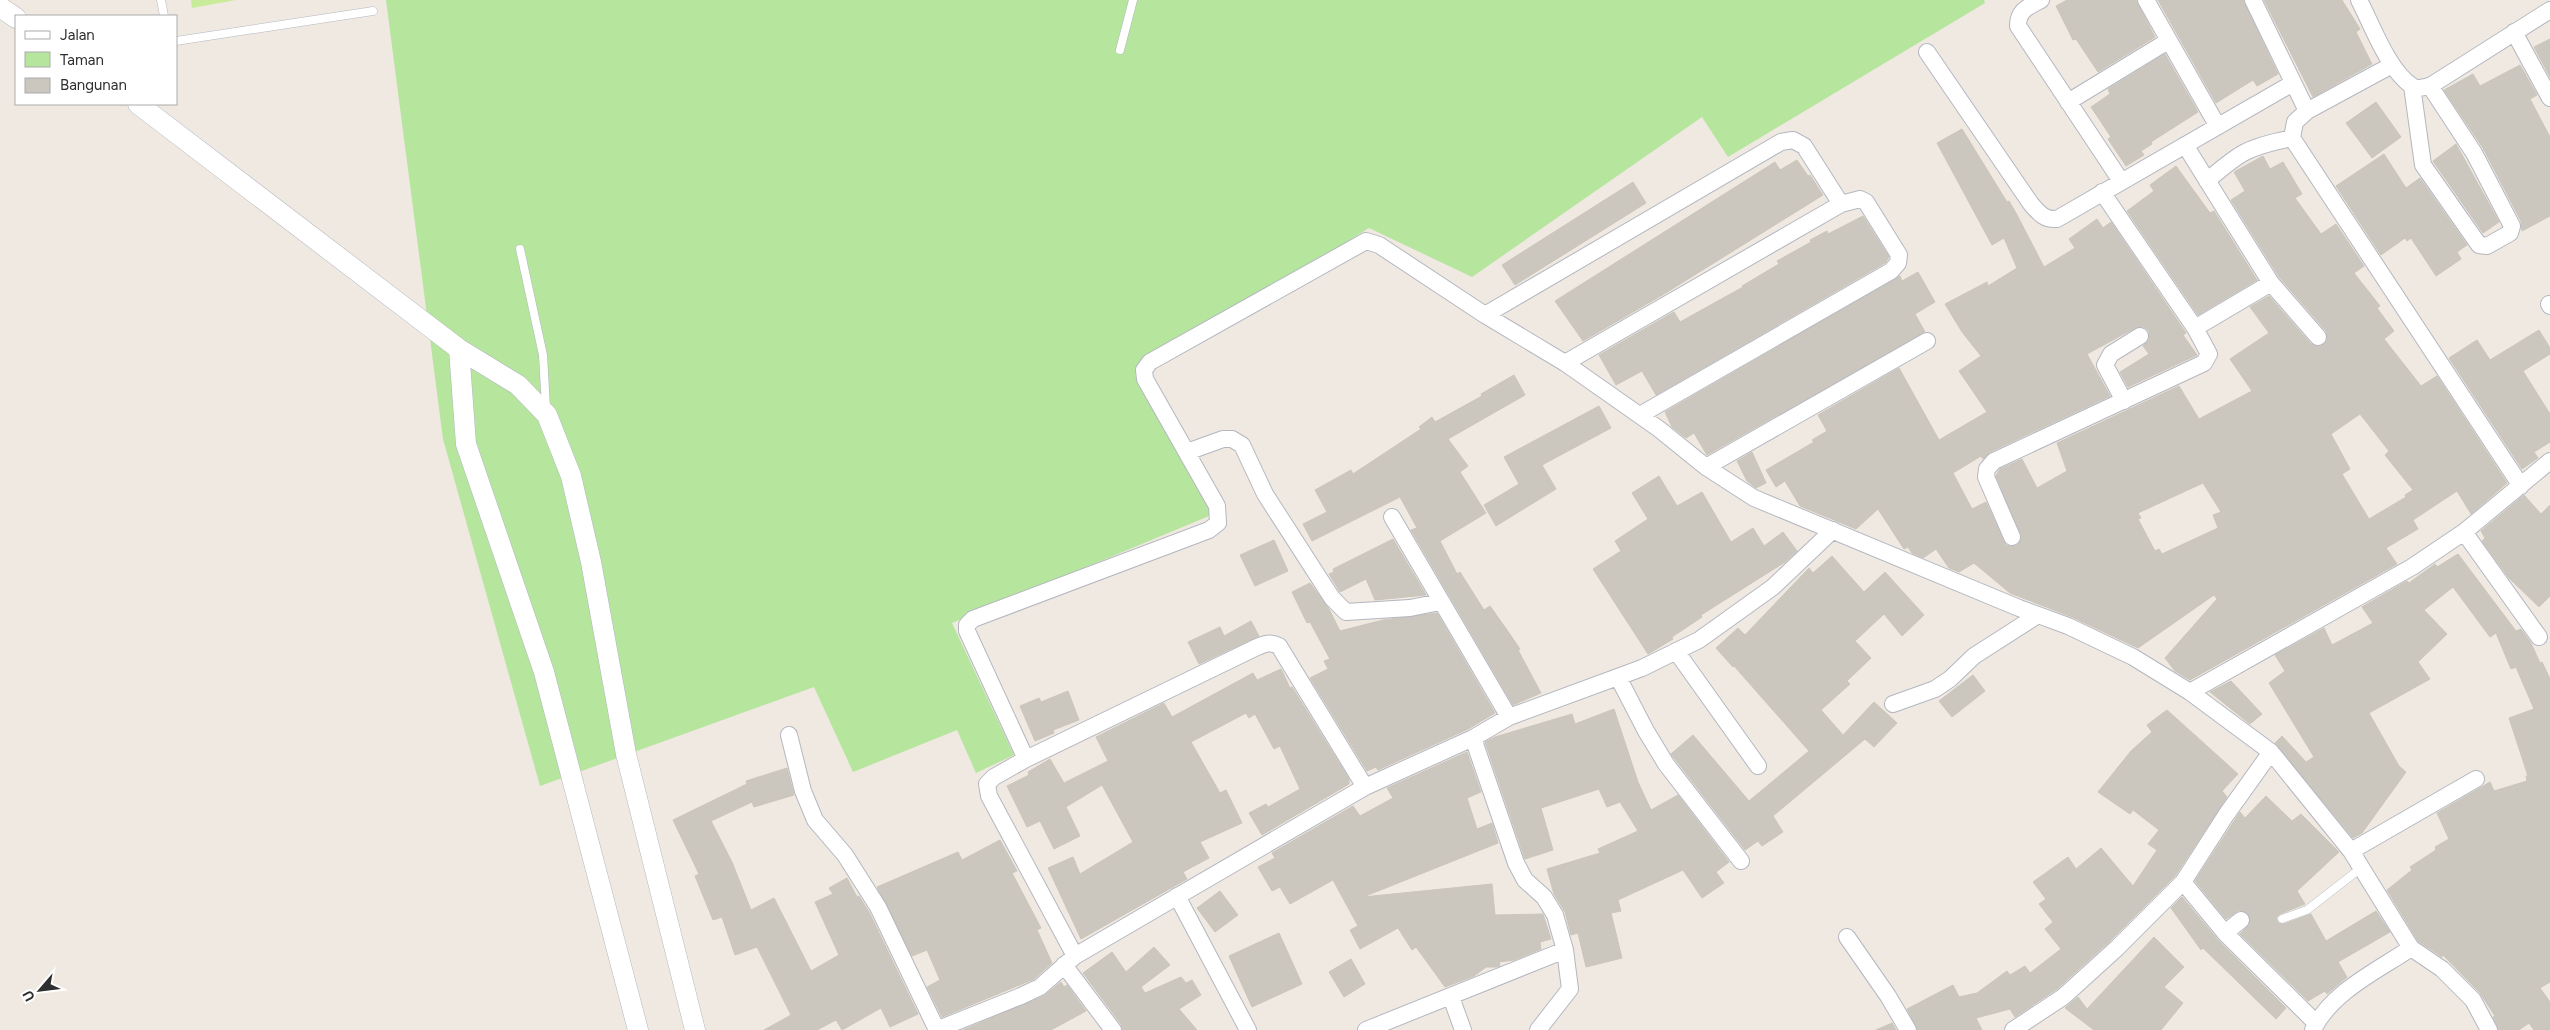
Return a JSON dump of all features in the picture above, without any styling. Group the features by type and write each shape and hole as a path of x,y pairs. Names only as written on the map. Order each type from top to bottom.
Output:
{"street":[{"path":"2041,0 2023,9 2018,18 2018,26 2121,181"},
{"path":"2146,0 2217,125"},
{"path":"2253,0 2307,111"},
{"path":"2359,0 2392,65 2412,86 2418,88 2430,86 2550,10"},
{"path":"0,7 15,17"},
{"path":"2514,32 2550,98"},
{"path":"2068,102 2168,41"},
{"path":"1927,52 2031,204 2042,216 2050,219 2058,219 2217,125 2293,83"},
{"path":"2392,65 2307,111 2295,122 2292,138 2521,486"},
{"path":"2412,86 2423,165 2479,245 2487,246 2510,233 2512,226 2474,153 2430,86"},
{"path":"139,105 459,348 518,385 546,415 570,476 578,504 591,562 626,754 695,1030"},
{"path":"2207,181 2234,157 2256,146 2292,138"},
{"path":"1485,315 1781,142 1793,140 1804,146 1841,204"},
{"path":"2185,145 2271,283 2318,337"},
{"path":"2012,537 1986,478 1987,469 1994,462 2204,363 2208,359 2209,354 2195,328 2102,192"},
{"path":"1565,364 1841,204 1860,198 1866,202 1899,254 1898,263 1891,271 1640,415"},
{"path":"1026,759 987,677 967,631 967,625 973,619 1210,530 1218,523 1217,506 1145,379 1144,370 1150,362 1366,241 1379,245 1485,315 1565,364 1640,415 1706,467 1754,498 2068,626 2133,658 2190,692 2271,752 2351,851 2411,948 2442,969 2473,1000 2488,1030"},
{"path":"2195,328 2271,283"},
{"path":"2124,401 2105,365 2112,354 2140,336"},
{"path":"1706,467 1927,341"},
{"path":"459,348 466,444 544,672 638,1030"},
{"path":"1187,452 1222,439 1232,439 1242,445 1265,494 1332,598 1346,612 1410,608 1440,602"},
{"path":"2190,692 2412,567 2464,532 2550,461"},
{"path":"1392,517 1509,717"},
{"path":"789,734 803,791 815,820 844,855 878,907 936,1030 1022,996 1040,986 1069,961 1365,787 1474,738 1509,717 1618,677 1699,640 1773,587 1833,530"},
{"path":"2464,532 2539,637"},
{"path":"1893,704 1935,690 1950,679 1974,656 2038,615"},
{"path":"1113,1030 1069,961 989,796 987,784 994,777 1026,759 1255,648 1268,643 1274,643 1279,646 1365,787"},
{"path":"1676,651 1758,766"},
{"path":"1618,677 1646,731 1666,764 1742,861"},
{"path":"1474,738 1516,863 1525,880 1544,897 1555,915 1565,950 1570,990 1538,1030"},
{"path":"2013,1030 2063,997 2117,948 2183,882 2226,814 2271,752"},
{"path":"2351,851 2476,779"},
{"path":"2183,882 2225,933 2314,1026 2333,1002 2411,948"},
{"path":"1177,896 1248,1030"},
{"path":"2225,933 2241,920"},
{"path":"1847,937 1888,996 1908,1030"},
{"path":"1366,1030 1565,950"},
{"path":"1450,997 1464,1030"}],"lane":[{"path":"161,0 164,15"},
{"path":"1120,50 1133,0"},
{"path":"178,41 372,11"},
{"path":"520,249 543,355 546,415"},
{"path":"2282,919 2307,910 2361,868"}],"green space":[{"path":"191,0 236,0 192,8"},
{"path":"386,0 1984,0 1985,3 1728,157 1702,117 1472,277 1369,228 1135,375 1214,514 952,623 1014,755 976,773 957,730 853,772 814,687 540,786 443,439"}],"building":[{"path":"2067,0 2136,0 2155,37 2098,72 2076,39 2073,40 2056,6"},
{"path":"2158,0 2243,0 2278,74 2257,86 2253,80 2216,103"},
{"path":"2264,0 2342,0 2360,29 2356,32 2372,64 2313,97"},
{"path":"2550,39 2550,77 2534,47"},
{"path":"2165,54 2198,112 2151,142 2152,144 2141,151 2144,155 2126,166 2108,139 2111,137 2091,107 2110,94 2108,89"},
{"path":"2520,65 2537,95 2530,99 2550,137 2550,216 2522,231 2521,221 2483,148 2444,90 2473,74 2480,86"},
{"path":"2376,102 2401,137 2372,158 2346,123"},
{"path":"1962,129 2007,202 2009,201 2044,267 2075,248 2069,239 2097,219 2103,228 2111,222 2186,333 2183,335 2197,355 2128,387 2120,372 2149,354 2143,346 2149,340 2149,331 2144,327 2135,328 2087,354 2110,396 1990,452 1983,459 1981,456 1953,473 1972,509 1986,502 2006,545 2016,546 2022,538 1996,476 2000,469 2022,459 2037,488 2067,471 2057,443 2179,386 2199,419 2252,391 2230,359 2269,333 2250,307 2269,296 2311,344 2319,347 2327,341 2326,331 2279,277 2231,200 2245,191 2234,172 2263,156 2270,169 2283,162 2302,194 2295,198 2321,234 2336,224 2364,266 2354,273 2380,306 2377,308 2394,331 2384,339 2421,386 2437,376 2507,483 2471,514 2457,491 2413,520 2418,529 2386,548 2397,564 2190,680 2175,671 2165,658 2217,599 2214,595 2138,648 2072,617 2010,593 1974,563 1959,572 1949,568 1936,549 1923,558 1912,553 1908,547 1904,549 1878,509 1856,529 1800,506 1785,481 1776,487 1766,470 1814,442 1812,440 1827,431 1818,415 1899,368 1939,440 1987,412 1959,371 1981,356 1962,332 1945,304 1987,282 1988,286 2017,268 2004,238 1992,245 1937,143","holes":["2360,414 2389,451 2385,455 2413,490 2405,495 2406,497 2369,519 2342,474 2350,469 2331,434","2203,483 2221,512 2213,515 2218,528 2162,554 2159,549 2155,551 2138,519 2141,518 2138,513"]},
{"path":"2456,144 2499,222 2483,233 2433,161"},
{"path":"2384,154 2406,188 2420,178 2467,245 2457,252 2461,259 2436,276 2411,238 2407,241 2405,238 2381,255 2336,186"},
{"path":"1797,160 1823,195 1664,294 1583,341 1555,301 1775,162 1780,170"},
{"path":"2176,166 2210,213 2214,211 2257,280 2198,315 2127,211 2154,191 2150,185"},
{"path":"1633,182 1646,203 1515,285 1502,265"},
{"path":"1863,216 1889,257 1885,263 1656,395 1642,371 1616,385 1599,355 1674,312 1680,322 1743,287 1779,264 1777,261 1811,242 1810,240 1827,231 1828,234"},
{"path":"1918,272 1935,302 1915,314 1925,332 1707,455 1694,433 1686,438 1672,427 1665,412 1900,276 1902,281"},
{"path":"2539,330 2550,348 2550,354 2523,371 2550,414 2550,442 2534,452 2538,458 2522,469 2449,358 2477,340 2490,360"},
{"path":"1514,375 1525,395 1448,439 1468,466 1460,472 1486,513 1440,541 1457,574 1460,572 1484,610 1490,606 1520,649 1518,650 1541,693 1513,705 1411,530 1417,528 1400,497 1312,541 1303,524 1327,512 1315,490 1351,470 1353,474 1421,429 1419,427 1432,417 1435,422 1482,396 1481,394"},
{"path":"1599,406 1611,428 1542,465 1556,489 1496,526 1484,505 1519,484 1504,457"},
{"path":"1752,452 1766,483 1756,488 1747,481 1737,461"},
{"path":"1659,476 1677,506 1702,492 1731,542 1753,528 1764,546 1783,532 1797,551 1785,562 1701,615 1702,617 1672,637 1673,639 1648,654 1593,569 1621,551 1615,541 1648,519 1632,493"},
{"path":"2524,495 2541,514 2550,505 2550,596 2539,607 2509,578 2482,541 2485,538 2481,531"},
{"path":"1393,539 1426,595 1375,600 1366,579 1340,592 1329,574 1334,572 1333,569"},
{"path":"1274,540 1288,571 1255,586 1240,555"},
{"path":"2458,554 2516,631 2521,629 2531,643 2550,679 2550,982 2540,988 2550,1002 2550,1030 2534,1030 2529,1023 2519,1030 2499,1030 2493,1017 2495,1016 2480,993 2443,955 2442,957 2418,941 2387,890 2412,870 2410,867 2436,850 2435,847 2449,839 2437,813 2490,782 2494,791 2527,781 2526,776 2528,776 2509,718 2534,709 2516,667 2511,669 2496,633 2490,637 2453,587 2424,610 2447,634 2418,662 2430,679 2369,713 2399,766 2406,772 2362,833 2353,838 2275,743 2282,736 2306,762 2314,757 2269,683 2285,671 2275,655 2324,628 2332,645 2373,623 2362,607 2407,581 2409,583 2435,564 2437,567"},
{"path":"1832,556 1864,592 1885,572 1924,615 1902,636 1884,614 1855,641 1871,658 1847,681 1850,684 1821,710 1843,735 1874,702 1897,723 1874,747 1865,739 1773,816 1783,832 1762,846 1758,841 1745,850 1671,754 1693,735 1749,801 1809,751 1716,648 1738,628 1745,635 1809,568 1813,573"},
{"path":"1310,583 1329,609 1340,631 1383,620 1437,613 1495,713 1468,729 1378,770 1376,767 1367,771 1310,678 1328,669 1324,661 1330,659 1310,622 1307,623 1292,592"},
{"path":"1251,621 1259,636 1199,664 1188,642 1220,627 1224,636"},
{"path":"1281,669 1290,688 1292,687 1349,779 1349,784 1262,835 1249,813 1266,804 1268,807 1300,789 1280,746 1274,749 1255,714 1249,718 1246,713 1191,742 1220,793 1226,790 1242,823 1200,842 1209,858 1183,872 1187,879 1081,939 1048,868 1073,857 1080,874 1133,842 1102,785 1066,807 1080,836 1054,849 1040,821 1027,827 1007,786 1029,775 1028,772 1050,759 1064,783 1108,761 1096,737 1164,703 1172,717 1253,673 1257,680"},
{"path":"1973,675 1985,691 1952,717 1939,701"},
{"path":"2231,681 2262,714 2250,724 2210,692"},
{"path":"1068,691 1079,720 1053,730 1054,733 1035,741 1020,706 1039,698 1041,702"},
{"path":"1614,709 1638,782 1651,810 1678,795 1729,862 1716,872 1724,883 1702,898 1683,870 1618,900 1621,911 1611,913 1622,958 1586,967 1578,933 1571,935 1565,912 1554,894 1547,869 1600,853 1598,849 1638,831 1620,802 1607,807 1599,789 1541,808 1553,850 1525,859 1485,742 1495,737 1572,714 1575,724"},
{"path":"2167,710 2238,774 2222,791 2227,797 2175,876 2110,941 2057,989 2015,1017 2010,1009 1976,1018 1982,1030 1918,1030 1907,1009 1953,985 1959,997 1977,993 2007,971 2010,975 2025,966 2030,973 2061,949 2045,929 2053,922 2039,904 2046,899 2033,882 2068,857 2076,869 2101,848 2133,886 2157,850 2148,844 2159,830 2133,810 2130,814 2098,792 2131,751 2152,732 2147,725"},
{"path":"1467,752 1481,792 1467,798 1477,829 1492,823 1498,843 1363,897 1492,884 1495,915 1543,914 1551,939 1540,942 1541,949 1514,960 1499,962 1500,966 1486,967 1474,976 1445,987 1416,947 1412,950 1398,928 1360,949 1350,930 1358,926 1333,880 1290,904 1280,887 1272,891 1258,867 1275,858 1272,853 1353,806 1360,816 1393,798 1387,788"},
{"path":"787,768 794,795 754,807 752,802 711,821 732,862 751,910 774,898 811,971 839,955 815,902 833,894 829,888 847,878 857,897 859,896 869,912 918,1014 890,1027 881,1008 842,1030 836,1020 817,1030 764,1030 791,1015 757,947 735,955 722,917 713,920 695,876 699,874 673,820 747,784 746,781"},
{"path":"2266,796 2292,821 2301,814 2339,852 2297,891 2305,904 2280,914 2276,918 2278,923 2284,924 2311,914 2326,941 2376,911 2390,932 2338,962 2347,977 2327,994 2325,991 2308,1001 2240,934 2250,924 2248,913 2239,910 2226,919 2195,881 2240,812 2245,818"},
{"path":"1000,840 1017,871 1012,873 1041,928 1037,930 1052,963 1034,979 942,1017 927,987 940,980 927,950 912,956 877,887 958,852 962,860"},
{"path":"1220,891 1238,915 1215,932 1197,908"},
{"path":"2182,897 2218,940 2286,1008 2276,1019 2203,948 2201,950 2171,908"},
{"path":"1279,933 1302,984 1252,1007 1229,956"},
{"path":"2154,937 2184,967 2164,987 2183,1003 2161,1030 2094,1030 2065,1008 2078,997 2087,1009"},
{"path":"1154,947 1170,965 1141,987 1145,993 1181,977 1186,983 1192,980 1201,995 1179,1009 1197,1030 1123,1030 1121,1024 1083,973 1112,952 1126,972"},
{"path":"1351,959 1365,984 1344,997 1329,972"},
{"path":"1061,982 1064,987 1067,985 1086,1011 1051,1030 963,1030 1044,996"},
{"path":"1892,1023 1896,1030 1876,1030"}]}
